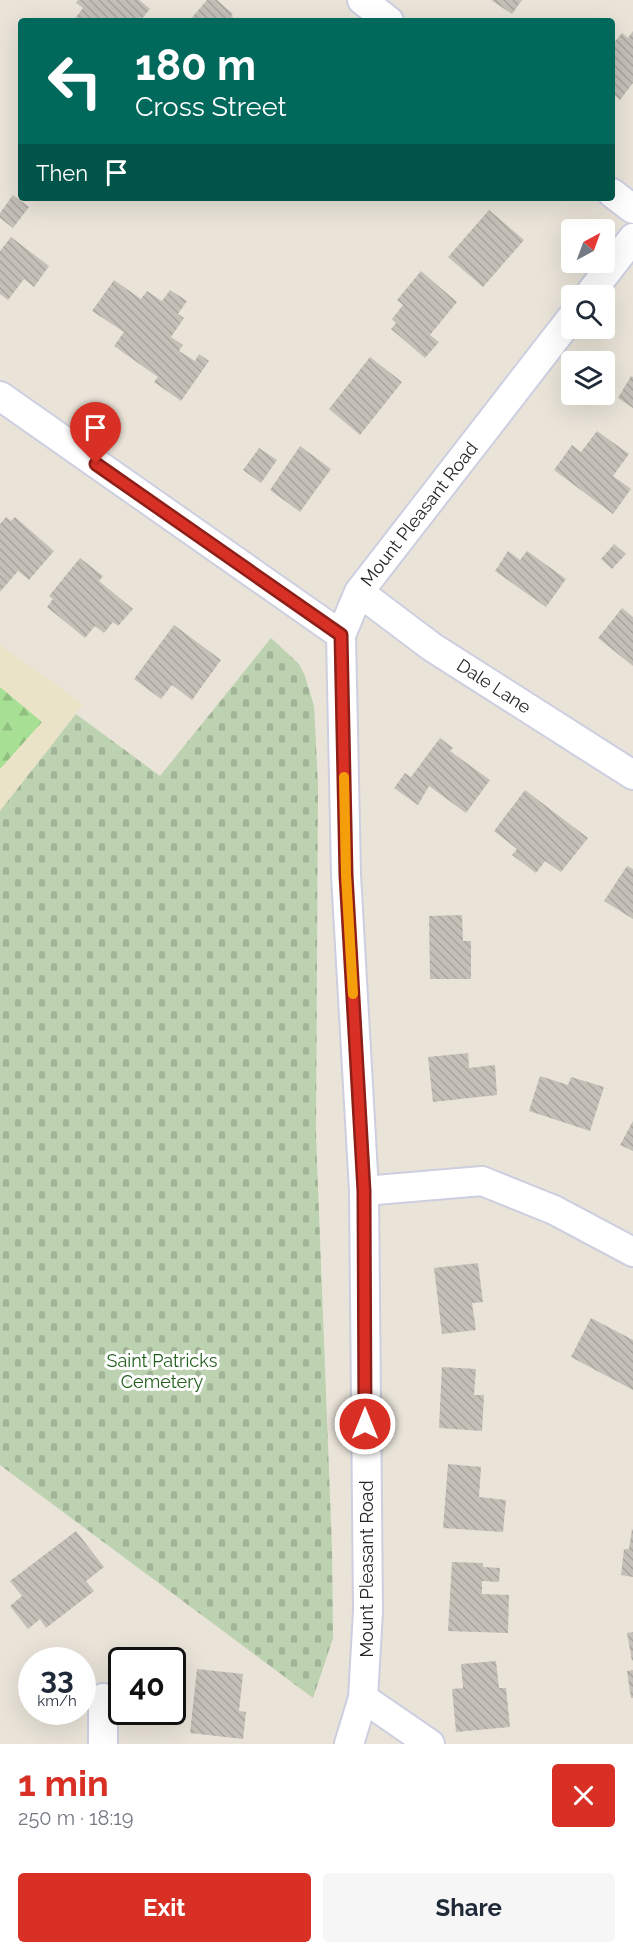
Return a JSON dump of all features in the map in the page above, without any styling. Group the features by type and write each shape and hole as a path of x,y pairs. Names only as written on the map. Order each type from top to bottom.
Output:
{"street":[{"path":"362,0 385,18"},
{"path":"615,195 633,209"},
{"path":"597,285 633,238"},
{"name":"Mount Pleasant Road","path":"349,1744 363,1698 368,1611 364,1191 346,875 341,635 358,592 561,331"},
{"path":"0,396 341,635"},
{"name":"Dale Lane","path":"358,592 432,647 633,775"},
{"path":"364,1191 482,1181 554,1210 633,1252"},
{"path":"102,1744 103,1698"},
{"path":"363,1698 430,1744"}],"shaded area":[{"path":"0,645 83,704 0,813"}],"green space":[{"name":"Saint Patricks Cemetery","path":"271,638 299,664 305,676 314,706 318,785 316,1135 332,1549 333,1638 313,1698 0,1465 0,811 76,714 160,776"},
{"path":"0,687 42,722 0,769"}],"building":[{"path":"78,0 139,0 150,9 142,18 75,18 83,8 76,3"},
{"path":"207,0 217,0 233,14 231,16 233,18 192,18"},
{"path":"491,0 522,0 512,14"},
{"path":"633,31 633,83 620,100 615,96 615,41 622,33 628,38"},
{"path":"13,195 29,207 13,228 0,218 0,213"},
{"path":"489,210 524,240 483,287 448,257"},
{"path":"11,237 49,266 34,287 24,279 8,300 0,294 0,251"},
{"path":"421,271 457,302 430,335 439,342 425,358 391,329 396,323 392,319 403,305 397,300"},
{"path":"114,280 141,299 147,291 162,301 170,290 187,301 178,314 184,318 171,337 183,345 179,351 195,361 199,354 209,361 181,401 154,382 158,377 114,346 124,332 92,311"},
{"path":"370,357 402,382 360,435 329,409"},
{"path":"631,376 633,377 633,408 618,398"},
{"path":"597,431 629,454 613,476 631,489 613,514 554,470 572,445 581,452"},
{"path":"300,446 331,469 300,512 270,490"},
{"path":"259,448 277,460 261,483 243,470"},
{"path":"6,517 11,521 15,517 54,551 29,580 18,571 0,592 0,524"},
{"path":"614,544 626,554 612,569 601,559"},
{"path":"508,551 520,560 527,551 566,579 546,607 495,571"},
{"path":"80,558 103,576 99,581 133,609 118,626 113,622 104,633 95,626 85,638 47,607 53,599 49,596"},
{"path":"622,608 633,617 633,666 598,638"},
{"path":"174,625 221,660 192,700 172,685 161,699 134,679"},
{"path":"440,738 453,748 450,751 490,780 466,813 429,786 418,805 394,788 405,773 411,777"},
{"path":"525,790 588,838 561,872 545,861 536,873 512,855 517,849 494,831"},
{"path":"627,866 633,869 633,919 604,901"},
{"path":"462,915 463,941 471,941 471,979 430,979 429,916"},
{"path":"468,1053 469,1068 495,1065 497,1095 433,1102 428,1057"},
{"path":"540,1076 568,1085 571,1077 604,1087 590,1131 529,1111"},
{"path":"633,1121 633,1151 620,1145"},
{"path":"478,1263 483,1302 472,1303 476,1330 442,1334 434,1268"},
{"path":"591,1318 633,1340 633,1390 571,1357"},
{"path":"442,1367 476,1369 474,1395 484,1395 482,1431 439,1428"},
{"path":"448,1464 481,1467 479,1497 506,1500 503,1532 443,1528"},
{"path":"632,1529 633,1577 621,1575 624,1549 629,1549"},
{"path":"76,1531 104,1567 86,1581 94,1591 46,1628 40,1619 28,1629 10,1606 22,1596 10,1581"},
{"path":"452,1562 483,1563 483,1567 500,1568 499,1582 482,1581 482,1594 509,1595 508,1633 448,1631"},
{"path":"633,1632 633,1660 632,1661 627,1633"},
{"path":"496,1661 499,1688 506,1688 510,1727 456,1732 452,1689 463,1688 461,1664"},
{"path":"197,1669 243,1674 239,1711 246,1712 243,1739 190,1733"},
{"path":"633,1670 633,1698 631,1698 627,1671"}],"slow traffic":[{"path":"344,777 346,875 353,994"}],"route":[{"path":"96,464 341,635 346,875 364,1191 365,1424"}]}
